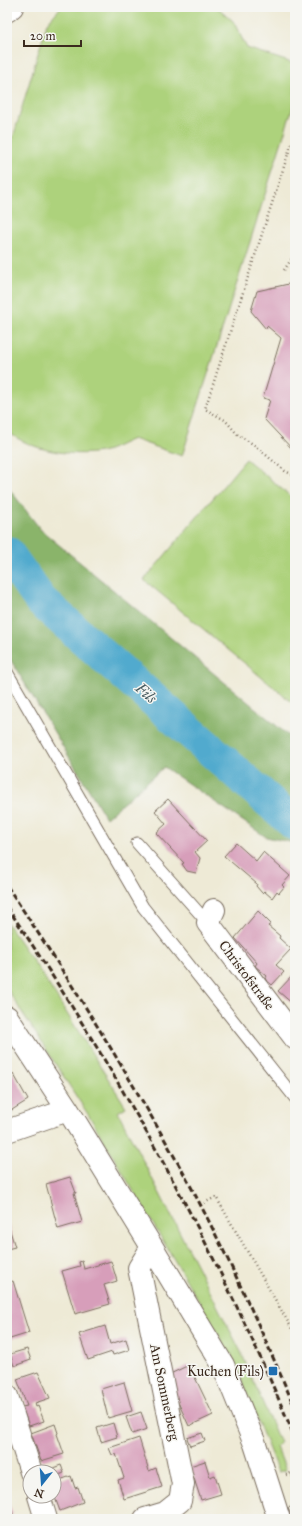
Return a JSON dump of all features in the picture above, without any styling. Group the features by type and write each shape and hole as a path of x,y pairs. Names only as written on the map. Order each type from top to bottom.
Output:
{"street":[{"path":"7,11 12,7"},
{"name":"Christofstraße","path":"211,916 295,1038"},
{"path":"7,1017 68,1110 223,1365 255,1444 279,1519"},
{"path":"7,1131 68,1110"},
{"name":"Am Sommerberg","path":"145,1519 165,1513 180,1501 183,1484 139,1268 152,1247"},
{"path":"7,1396 28,1464"},
{"path":"41,1504 46,1519"}],"lane":[{"path":"7,672 143,908 295,1098"},
{"path":"137,843 211,916"}],"path":[{"path":"295,142 291,145 205,409 225,420 238,435 253,444 284,471 295,476"},
{"path":"284,270 295,254"},
{"path":"204,1203 216,1197 295,1334"}],"green space":[{"path":"61,7 217,7 233,21 247,48 295,64 295,100 182,456 133,439 101,452 77,454 64,453 39,448 17,438 7,431 7,158 47,23"},
{"path":"246,459 295,500 295,705 144,580"},
{"path":"7,486 41,530 295,741 295,843 266,837 164,767 106,818 7,654"},
{"path":"7,923 42,974 126,1107 118,1112 241,1352 280,1443 276,1446 286,1470 278,1472 234,1361 91,1119 7,989"}],"building":[{"path":"295,277 295,452 264,419 270,400 263,398 281,338 267,326 266,329 251,311 257,291 293,283"},
{"path":"168,799 207,841 195,852 200,858 196,873 187,871 182,864 184,863 156,833 166,824 155,811"},
{"path":"236,843 256,861 263,852 290,876 282,885 284,887 279,893 277,891 272,898 264,891 262,893 256,886 257,884 224,856"},
{"path":"258,911 271,924 268,926 280,936 279,938 291,949 276,965 284,972 272,985 265,979 267,976 255,966 257,963 235,938"},
{"path":"295,973 295,1006 278,991"},
{"path":"13,1073 28,1100 7,1113 7,1077"},
{"path":"70,1177 76,1193 74,1193 82,1222 58,1229 46,1184"},
{"path":"7,1221 15,1247 7,1249"},
{"path":"82,1261 84,1269 111,1261 117,1281 104,1285 110,1304 75,1314 62,1271 80,1266 79,1262"},
{"path":"13,1281 29,1333 7,1340 7,1283"},
{"path":"105,1326 110,1344 126,1339 129,1350 113,1355 112,1352 88,1360 79,1334"},
{"path":"27,1349 31,1360 14,1366 10,1354"},
{"path":"189,1365 213,1415 189,1426 166,1376"},
{"path":"38,1372 50,1398 35,1403 36,1407 38,1406 44,1421 29,1426 22,1407 27,1406 17,1379"},
{"path":"124,1382 132,1411 108,1418 101,1389"},
{"path":"141,1412 147,1429 132,1434 126,1417"},
{"path":"113,1423 117,1437 101,1442 97,1428"},
{"path":"55,1424 64,1454 41,1461 31,1433"},
{"path":"202,1433 205,1441 190,1446 187,1438"},
{"path":"139,1438 149,1471 156,1468 162,1487 124,1499 118,1480 124,1478 116,1454 112,1455 109,1448"},
{"path":"205,1461 210,1477 215,1475 221,1494 201,1500 190,1466"},
{"path":"71,1476 75,1488 78,1487 83,1502 60,1511 57,1504 62,1504 62,1479"},
{"path":"7,1499 13,1514 10,1515 11,1519 7,1519"},
{"path":"295,1505 295,1518 292,1519 288,1508"}],"waterway":[{"name":"Fils","path":"7,553 41,601 295,824"}],"railway":[{"path":"7,886 54,957 98,1028 142,1100 184,1174 214,1231 242,1290 295,1408"},
{"path":"7,907 89,1034 164,1165 200,1232 233,1300 265,1368 295,1438"}],"place":[{"name":"Kuchen (Fils)","path":"273,1371"}]}
